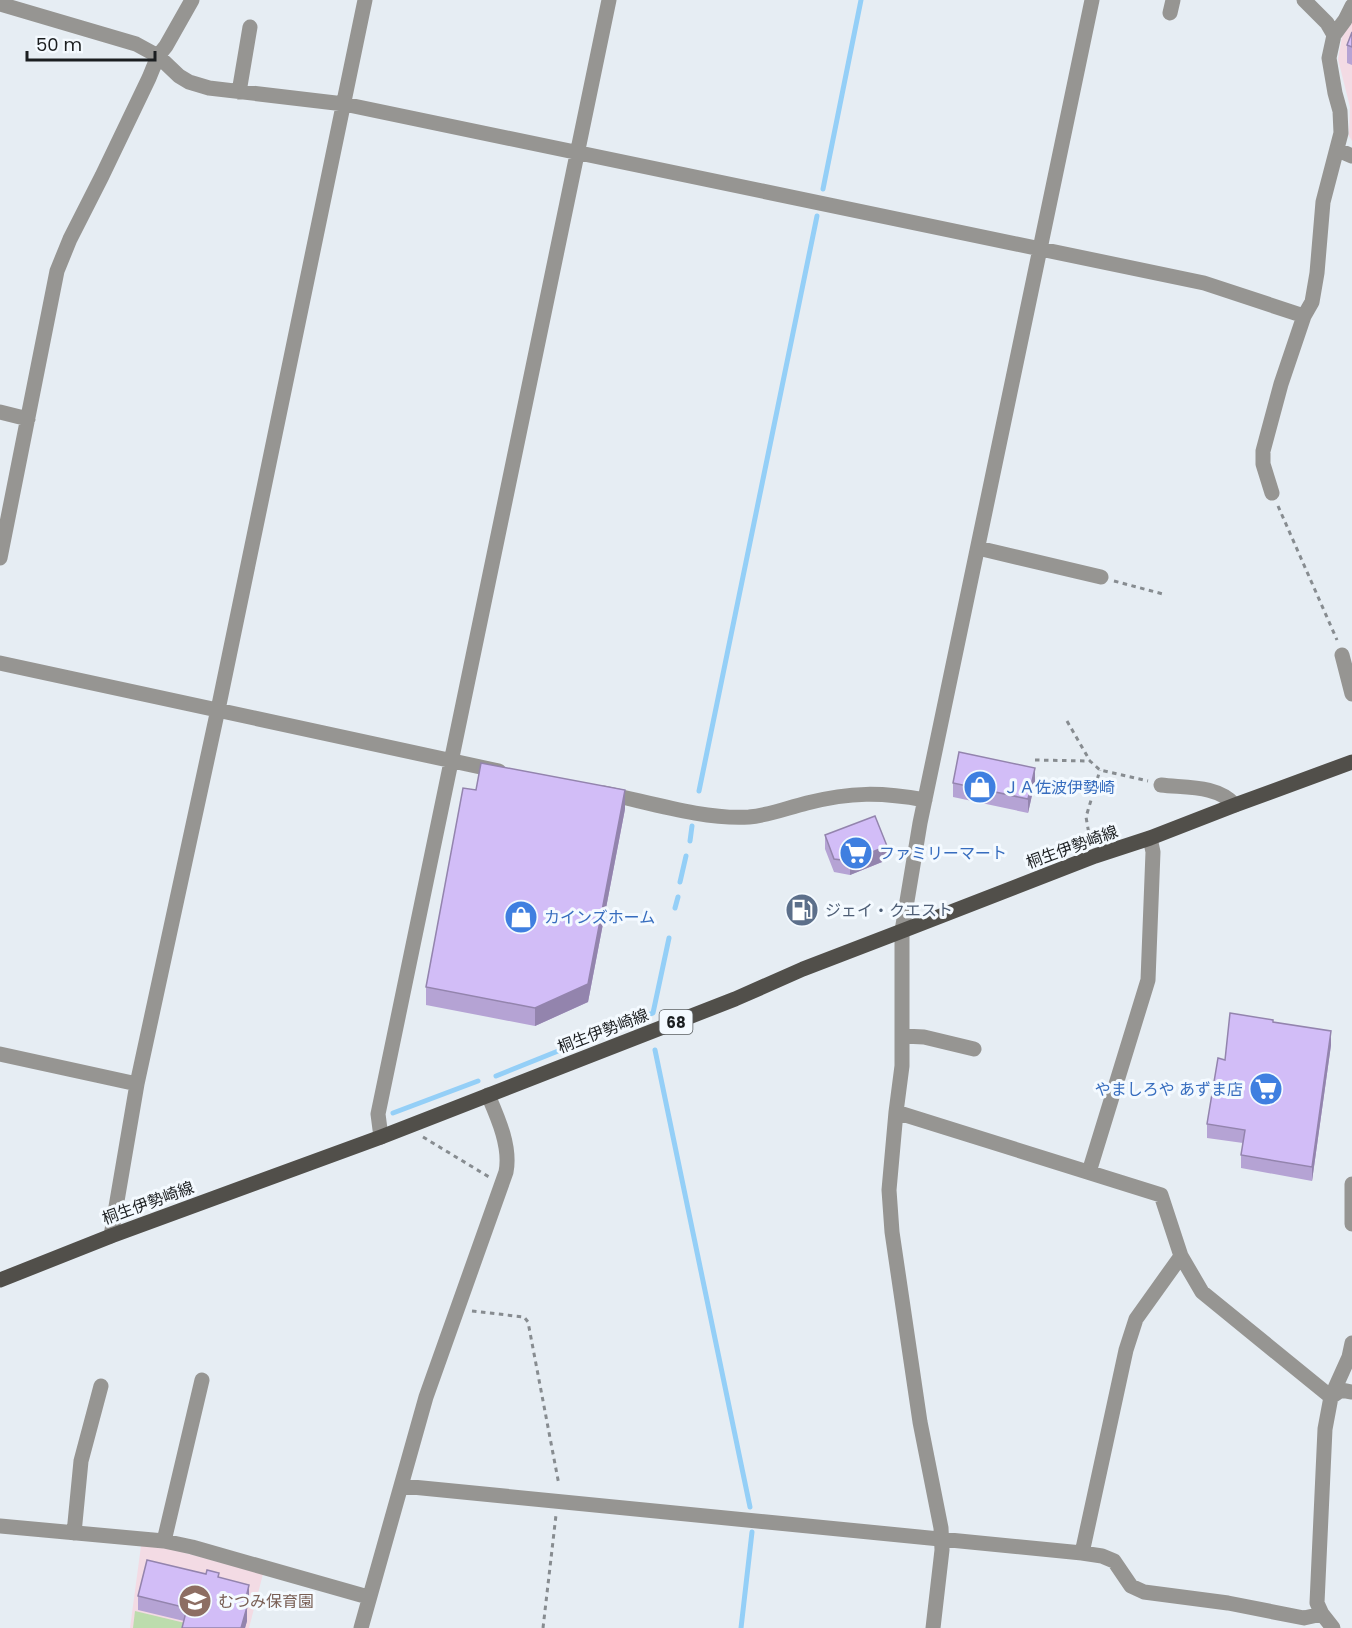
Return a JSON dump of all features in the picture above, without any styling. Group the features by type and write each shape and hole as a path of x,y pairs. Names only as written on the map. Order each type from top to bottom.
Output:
{"main road":[{"name":"桐生伊勢崎線","path":"0,1280 111,1236 415,1124 735,999 803,969 1095,856 1150,838 1352,762"}],"street":[{"path":"0,558 57,272 69,239 108,165 158,56 192,0"},
{"path":"111,1236 137,1084 218,710 365,0"},
{"path":"381,1137 378,1114 609,0"},
{"path":"933,1628 942,1539 920,1422 891,1221 889,1190 902,1066 902,931 925,800 1092,0"},
{"path":"1305,0 1327,23 1334,35"},
{"path":"0,4 136,44 158,56 178,76 209,88 344,104 579,152 1204,283 1304,316"},
{"path":"1272,493 1263,464 1263,451 1281,384 1304,316 1312,302 1323,202 1345,153 1340,111 1329,58 1334,35 1352,6"},
{"path":"239,92 250,27"},
{"path":"0,412 28,419"},
{"path":"978,548 1101,577"},
{"path":"1342,655 1352,694"},
{"path":"0,663 510,773"},
{"path":"1161,784 1217,792 1227,796 1235,805"},
{"path":"591,790 684,810 733,817 776,813 815,801 856,794 891,794 925,800"},
{"path":"1089,1172 1148,980 1152,852 1150,838"},
{"path":"903,1036 924,1037 974,1050"},
{"path":"0,1054 137,1084"},
{"path":"361,1628 426,1397 459,1310 509,1159 488,1095"},
{"path":"896,1112 1161,1195 1180,1256 1202,1292 1331,1397"},
{"path":"1352,1184 1352,1224"},
{"path":"1082,1553 1126,1350 1136,1319 1180,1256"},
{"path":"1333,1628 1317,1603 1325,1429 1331,1397 1349,1357 1352,1343"},
{"path":"164,1541 202,1380"},
{"path":"74,1533 81,1461 101,1386"},
{"path":"1331,1397 1341,1390 1352,1392"},
{"path":"402,1486 1082,1553 1102,1556 1114,1561 1131,1586 1144,1592 1228,1603 1296,1617 1313,1617 1322,1614"},
{"path":"0,1526 164,1541 368,1597"}],"path":[{"path":"1272,493 1342,655"},
{"path":"1101,577 1163,594"},
{"path":"1067,721 1090,761 1100,770 1161,784"},
{"path":"1035,760 1090,761"},
{"path":"1095,856 1086,817 1100,770"},
{"path":"415,1124 425,1139 502,1183"},
{"path":"459,1310 524,1317 528,1322 560,1490 543,1628"}],"shaded area":[{"path":"1352,21 1352,141 1349,136 1350,107 1338,59 1342,37"},
{"name":"むつみ保育園","path":"141,1546 167,1548 263,1574 249,1628 130,1628"}],"green space":[{"path":"135,1611 185,1623 184,1628 133,1628"}],"building":[{"path":"1352,32 1352,47 1347,45"},
{"path":"959,752 1035,768 1028,799 953,783"},
{"path":"481,763 625,790 588,984 535,1008 426,987 463,788 476,790"},
{"path":"875,816 887,846 850,861 834,859 825,835"},
{"path":"1230,1013 1331,1031 1312,1167 1241,1155 1245,1130 1207,1124 1218,1058 1225,1060"},
{"path":"147,1560 206,1574 207,1570 219,1573 218,1577 249,1585 244,1606 247,1607 241,1628 182,1628 187,1608 138,1596"}],"waterway":[{"path":"823,189 861,0"},
{"path":"699,791 817,216"},
{"path":"690,841 692,826"},
{"path":"680,882 686,856"},
{"path":"675,908 678,897"},
{"path":"614,1028 653,1013 669,938"},
{"path":"496,1076 593,1037"},
{"path":"655,1050 750,1507"},
{"path":"393,1113 478,1081"},
{"path":"741,1628 752,1532"}],"place":[{"name":"ＪＡ佐波伊勢崎","path":"980,787"},
{"name":"ファミリーマート","path":"856,853"},
{"name":"ジェイ・クエスト","path":"802,910"},
{"name":"カインズホーム","path":"521,917"},
{"name":"やましろや あずま店","path":"1266,1089"},
{"name":"むつみ保育園","path":"195,1601"}]}
